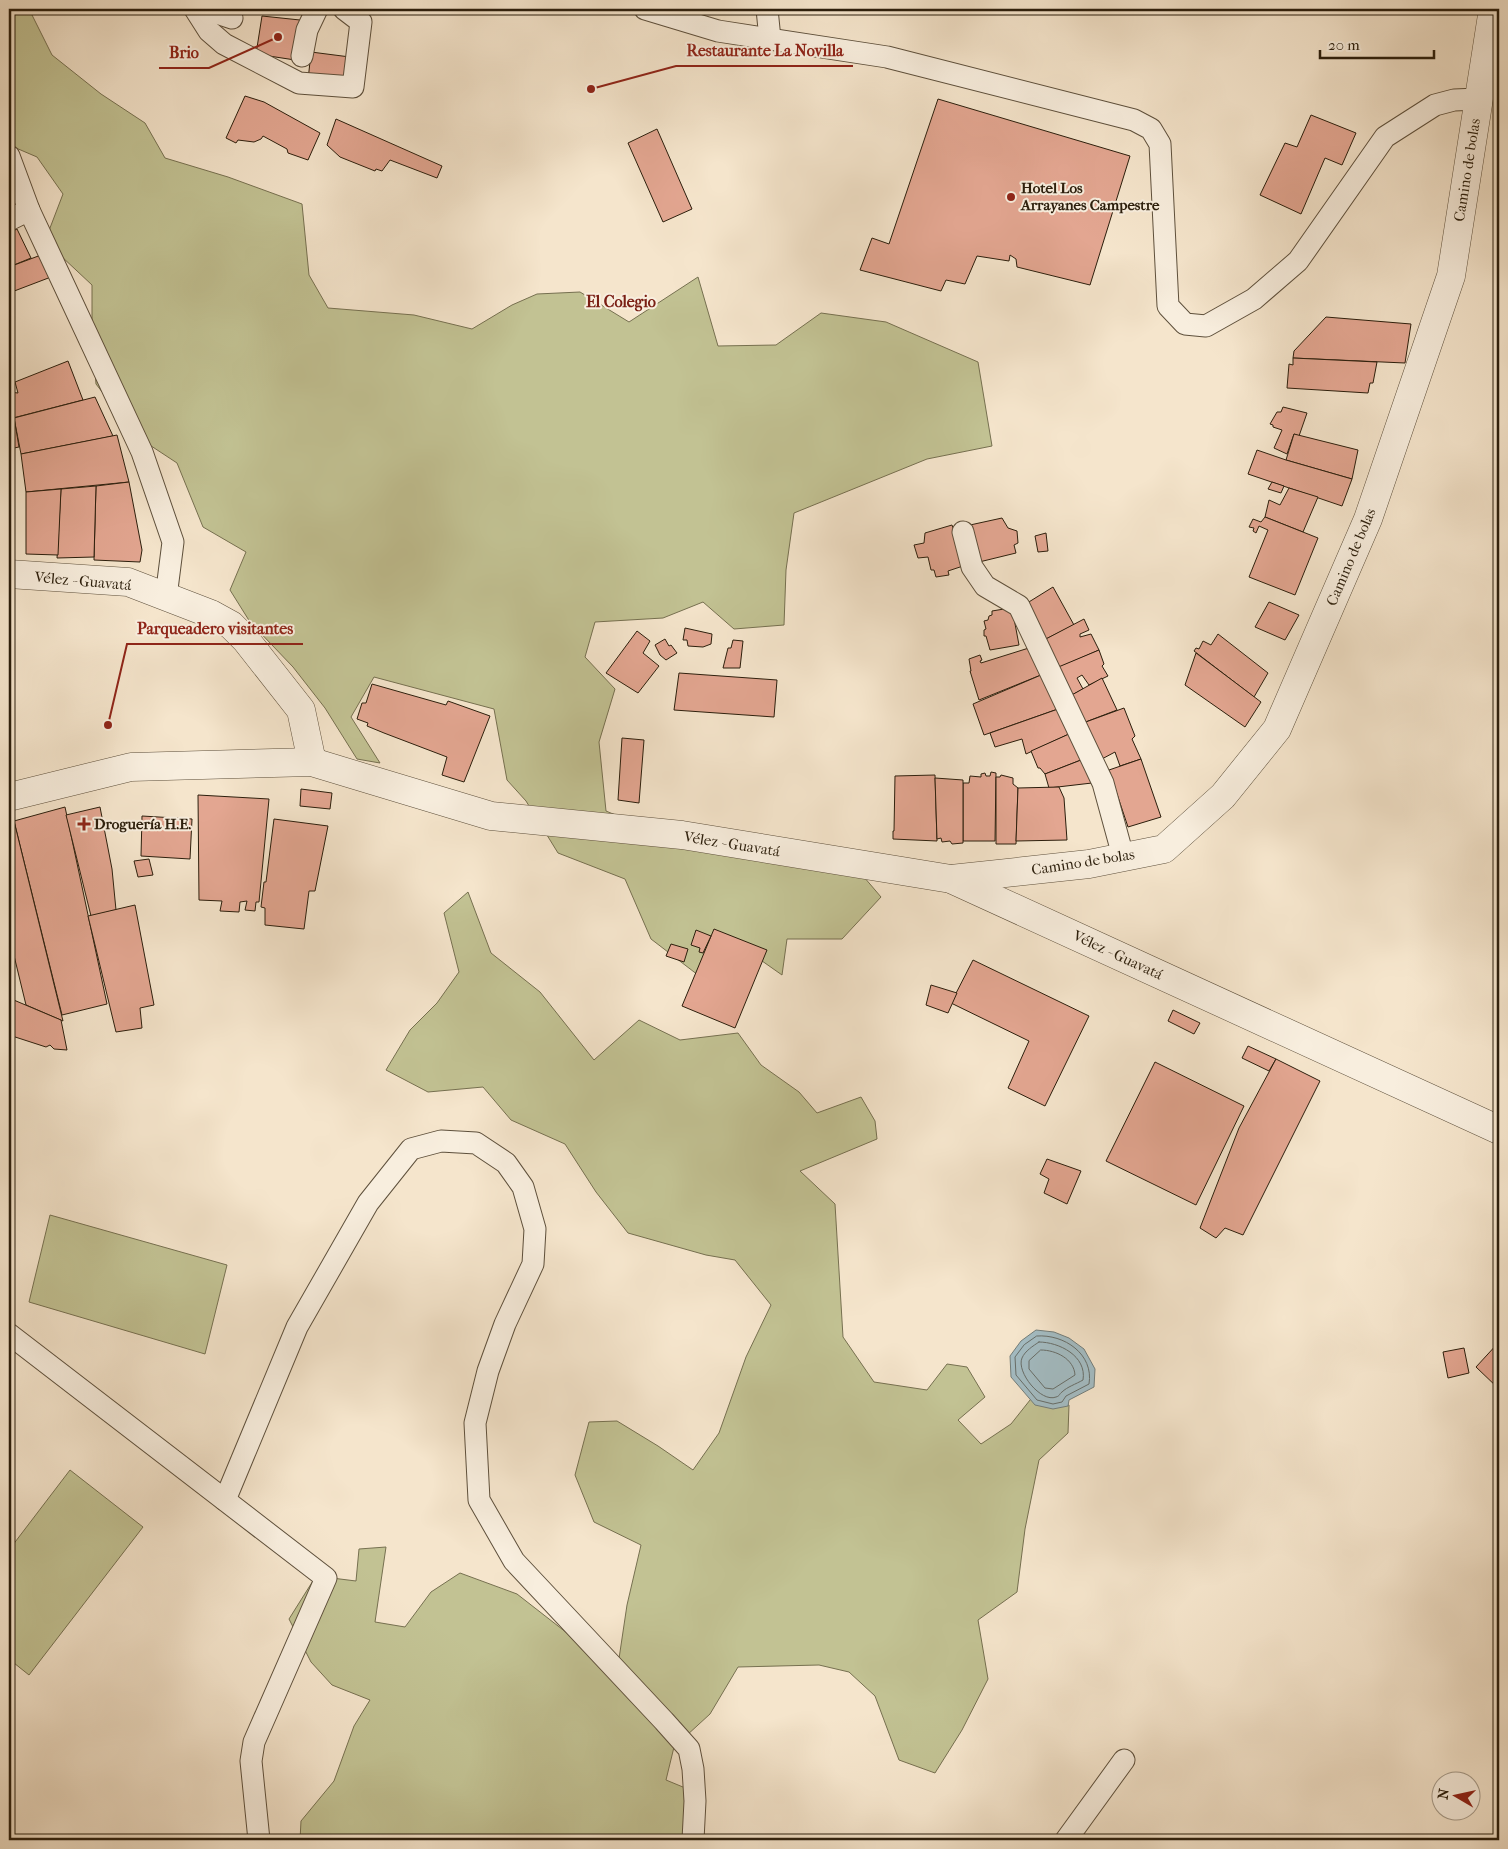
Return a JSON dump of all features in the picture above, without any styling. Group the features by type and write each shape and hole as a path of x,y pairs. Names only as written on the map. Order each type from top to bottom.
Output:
{"street":[{"name":"Camino de bolas","path":"951,878 1089,864 1164,849 1223,796 1277,729 1368,518 1451,276 1493,9"},
{"name":"Vélez - Guavatá","path":"9,574 128,582 211,614 231,625 246,640 301,710 312,762 491,816 682,835 951,878 1499,1130"},
{"path":"9,797 131,767 312,762"}],"lane":[{"path":"195,9 208,31 224,44 299,83 353,87 361,22 344,9"},
{"path":"205,9 232,18"},
{"path":"302,56 307,30 317,9"},
{"path":"645,9 718,31 887,58 1134,120 1151,129 1160,144 1168,306 1185,324 1206,326 1254,299 1298,261 1385,137 1435,105 1454,100 1478,98"},
{"path":"767,9 770,39"},
{"path":"9,156 30,210 142,452 173,542 166,597"},
{"path":"9,220 30,210"},
{"path":"963,532 972,567 985,586 1019,606 1103,783 1124,856"},
{"path":"225,1500 296,1327 368,1204 411,1149 441,1141 476,1143 506,1163 523,1187 535,1229 533,1264 505,1324 488,1371 475,1423 479,1500 514,1561 689,1750 695,1793 693,1840"},
{"path":"9,1334 326,1578 254,1742 251,1761 259,1840"},
{"path":"1066,1840 1124,1760"}],"green space":[{"path":"9,9 29,9 52,55 101,94 145,123 165,158 228,177 302,204 309,275 328,308 414,315 472,329 512,305 537,294 580,292 629,322 698,277 718,346 776,345 821,313 886,322 978,362 992,446 927,459 794,513 786,570 784,625 734,629 703,602 663,618 595,622 585,657 615,689 599,742 606,811 672,839 858,870 881,897 842,939 787,939 782,975 755,956 698,975 651,939 625,879 558,853 526,801 507,780 494,709 374,677 351,717 380,763 357,759 325,708 293,667 250,622 230,590 246,552 203,527 177,463 136,436 96,384 92,333 92,285 45,241 63,194 37,157 9,145"},
{"path":"468,892 491,953 540,992 594,1060 639,1020 680,1040 738,1033 761,1065 799,1092 817,1113 861,1097 875,1121 877,1139 800,1171 835,1204 843,1337 874,1382 927,1390 947,1364 967,1367 985,1397 958,1420 981,1444 1011,1424 1034,1395 1069,1405 1068,1433 1039,1460 1025,1529 1017,1592 978,1620 988,1679 962,1730 935,1773 899,1760 875,1696 849,1672 819,1665 738,1667 710,1714 674,1747 666,1780 695,1792 684,1840 300,1840 301,1821 334,1781 354,1726 370,1700 332,1685 311,1662 289,1619 316,1576 356,1581 359,1549 386,1547 375,1622 405,1627 431,1592 460,1573 517,1594 617,1672 627,1605 641,1545 594,1522 575,1475 589,1422 617,1421 693,1470 719,1433 746,1357 771,1305 735,1260 706,1255 628,1233 596,1192 565,1144 511,1120 483,1087 428,1092 386,1070 410,1030 437,1003 459,972 444,913"},
{"path":"50,1215 227,1265 205,1354 29,1302"},
{"path":"70,1470 143,1527 29,1675 9,1659 9,1550"}],"water":[{"path":"1036,1330 1054,1332 1069,1338 1084,1349 1095,1369 1094,1387 1069,1400 1068,1406 1053,1409 1035,1405 1011,1377 1010,1356 1021,1341"}],"building":[{"path":"262,16 300,20 295,60 256,54"},
{"path":"311,52 350,57 346,94 307,90"},
{"path":"245,96 264,102 320,133 308,160 288,153 287,149 263,136 254,142 238,140 236,143 226,138"},
{"name":"Hotel Los Arrayanes Campestre","path":"938,99 1130,156 1090,285 1017,267 1016,259 1010,255 1009,261 977,256 965,284 946,280 941,291 860,270 872,238 889,244"},
{"path":"1311,115 1356,133 1342,165 1325,158 1301,214 1260,195 1285,143 1297,147"},
{"path":"336,119 442,166 437,178 390,160 382,171 376,169 375,171 340,157 327,145"},
{"path":"657,129 692,209 663,222 628,143"},
{"path":"17,229 31,258 9,267 9,233"},
{"path":"41,255 51,277 9,293 9,267"},
{"path":"1326,317 1411,324 1405,363 1293,358 1294,351"},
{"path":"1293,358 1377,362 1373,383 1370,383 1368,393 1287,388 1289,364 1293,365"},
{"path":"68,361 83,400 9,419 9,392 18,393 15,382"},
{"path":"95,397 113,436 21,454 14,418"},
{"path":"1283,407 1307,413 1299,436 1294,434 1287,454 1274,448 1282,430 1270,424 1277,412 1281,412"},
{"path":"14,418 19,447 9,449 9,419"},
{"path":"1294,434 1358,450 1352,479 1286,460"},
{"path":"117,435 129,482 26,492 21,454"},
{"path":"1257,450 1352,479 1342,506 1248,474"},
{"path":"129,482 142,550 140,562 94,560 96,486"},
{"path":"1272,482 1284,486 1281,493 1268,489"},
{"path":"96,486 94,557 57,558 61,489"},
{"path":"1289,488 1318,497 1303,532 1265,517 1269,500 1280,505"},
{"path":"61,489 58,555 26,554 26,492"},
{"path":"1265,517 1318,538 1295,595 1249,577 1268,530 1259,526 1256,533 1253,531 1254,528 1249,527 1253,519 1261,522"},
{"path":"1002,518 1008,528 1017,531 1018,543 1014,545 1016,553 975,563 970,525"},
{"path":"952,525 966,565 948,571 949,575 936,577 934,570 931,570 928,557 918,558 914,545 924,543 925,533"},
{"path":"1046,533 1048,551 1038,552 1035,536"},
{"path":"1053,587 1074,625 1042,641 1024,605"},
{"path":"1269,602 1299,615 1285,640 1255,627"},
{"path":"1010,608 1013,613 1019,645 990,650 986,636 984,636 984,630 986,629 984,621 988,620 989,616 992,615 992,611"},
{"path":"1084,619 1089,630 1080,634 1080,637 1091,634 1099,650 1058,668 1042,641"},
{"path":"685,628 712,634 711,644 703,647 688,646 687,640 683,640"},
{"path":"637,631 650,641 643,653 659,666 638,693 606,673"},
{"path":"1218,634 1268,673 1254,697 1194,651 1196,648 1199,649 1203,641 1211,645"},
{"path":"665,639 669,646 671,645 677,653 666,660 660,655 655,645"},
{"path":"733,640 743,641 740,668 723,668 728,648 731,648"},
{"path":"1032,647 1041,675 979,700 970,671 969,659 980,655 981,663"},
{"path":"1099,650 1104,664 1102,666 1108,676 1089,685 1082,675 1077,678 1083,689 1070,696 1056,668"},
{"path":"1196,653 1261,702 1245,727 1185,685"},
{"path":"679,673 777,680 774,717 674,710"},
{"path":"1041,675 1058,709 984,735 973,704"},
{"path":"1102,678 1117,710 1083,723 1070,696"},
{"path":"372,684 446,705 448,701 490,716 464,782 442,775 447,757 367,726 368,723 357,719 362,703 366,703"},
{"path":"1124,708 1135,736 1132,739 1141,759 1120,766 1115,752 1100,760 1083,723"},
{"path":"1058,709 1069,734 1026,754 1022,739 995,747 990,733"},
{"path":"1069,734 1081,760 1045,774 1038,768 1031,751"},
{"path":"622,738 644,740 639,803 618,800"},
{"path":"1141,759 1161,817 1128,827 1109,770"},
{"path":"1081,760 1092,783 1049,788 1045,774"},
{"path":"991,772 996,773 995,841 963,841 963,783 969,783 970,776 981,777 981,774 985,773 986,776 990,776"},
{"path":"935,775 937,841 893,839 895,776"},
{"path":"1001,775 1013,778 1013,784 1018,788 1016,844 996,844 996,777"},
{"path":"935,778 963,780 963,843 952,844 950,841 942,842 941,838 937,839"},
{"path":"1059,787 1064,798 1067,840 1016,841 1018,788"},
{"path":"301,789 332,793 330,809 300,806"},
{"path":"198,795 269,799 259,902 256,902 255,911 245,910 247,901 240,902 239,912 220,911 222,901 199,900"},
{"path":"65,807 107,1004 62,1015 14,821"},
{"path":"100,807 112,869 116,910 91,916 66,815"},
{"path":"142,816 192,819 190,859 141,856"},
{"path":"13,819 63,1021 26,1005 9,935 9,820"},
{"path":"274,819 328,826 315,891 309,891 304,929 265,925 265,908 261,907"},
{"path":"149,859 153,875 138,877 134,861"},
{"path":"135,905 154,1005 140,1008 142,1028 116,1032 88,916"},
{"path":"714,929 767,950 735,1028 682,1006"},
{"path":"696,930 711,936 703,953 699,952 700,948 691,945"},
{"path":"671,944 688,949 684,962 666,956"},
{"path":"973,960 1089,1016 1045,1106 1008,1088 1029,1041 951,1003"},
{"path":"931,985 957,993 948,1013 926,1005"},
{"path":"9,998 61,1020 67,1050 54,1049 50,1045 46,1047 9,1035"},
{"path":"1173,1010 1200,1023 1194,1034 1168,1021"},
{"path":"1248,1046 1276,1059 1269,1071 1242,1058"},
{"path":"1276,1059 1320,1081 1243,1235 1225,1228 1216,1238 1200,1228 1239,1128"},
{"path":"1155,1062 1244,1106 1196,1205 1106,1161"},
{"path":"1047,1159 1081,1171 1067,1204 1044,1193 1049,1179 1040,1174"},
{"path":"1499,1342 1499,1389 1476,1367"},
{"path":"1464,1348 1469,1373 1448,1378 1443,1352"}],"place":[{"name":"Brio","path":"278,37"},
{"name":"Restaurante La Novilla","path":"591,89"},
{"name":"Hotel Los Arrayanes Campestre","path":"1011,197"},
{"name":"Parqueadero visitantes","path":"108,725"},
{"name":"Droguería H.E.","path":"84,824"}],"district":[{"name":"El Colegio","path":"621,301"}]}
